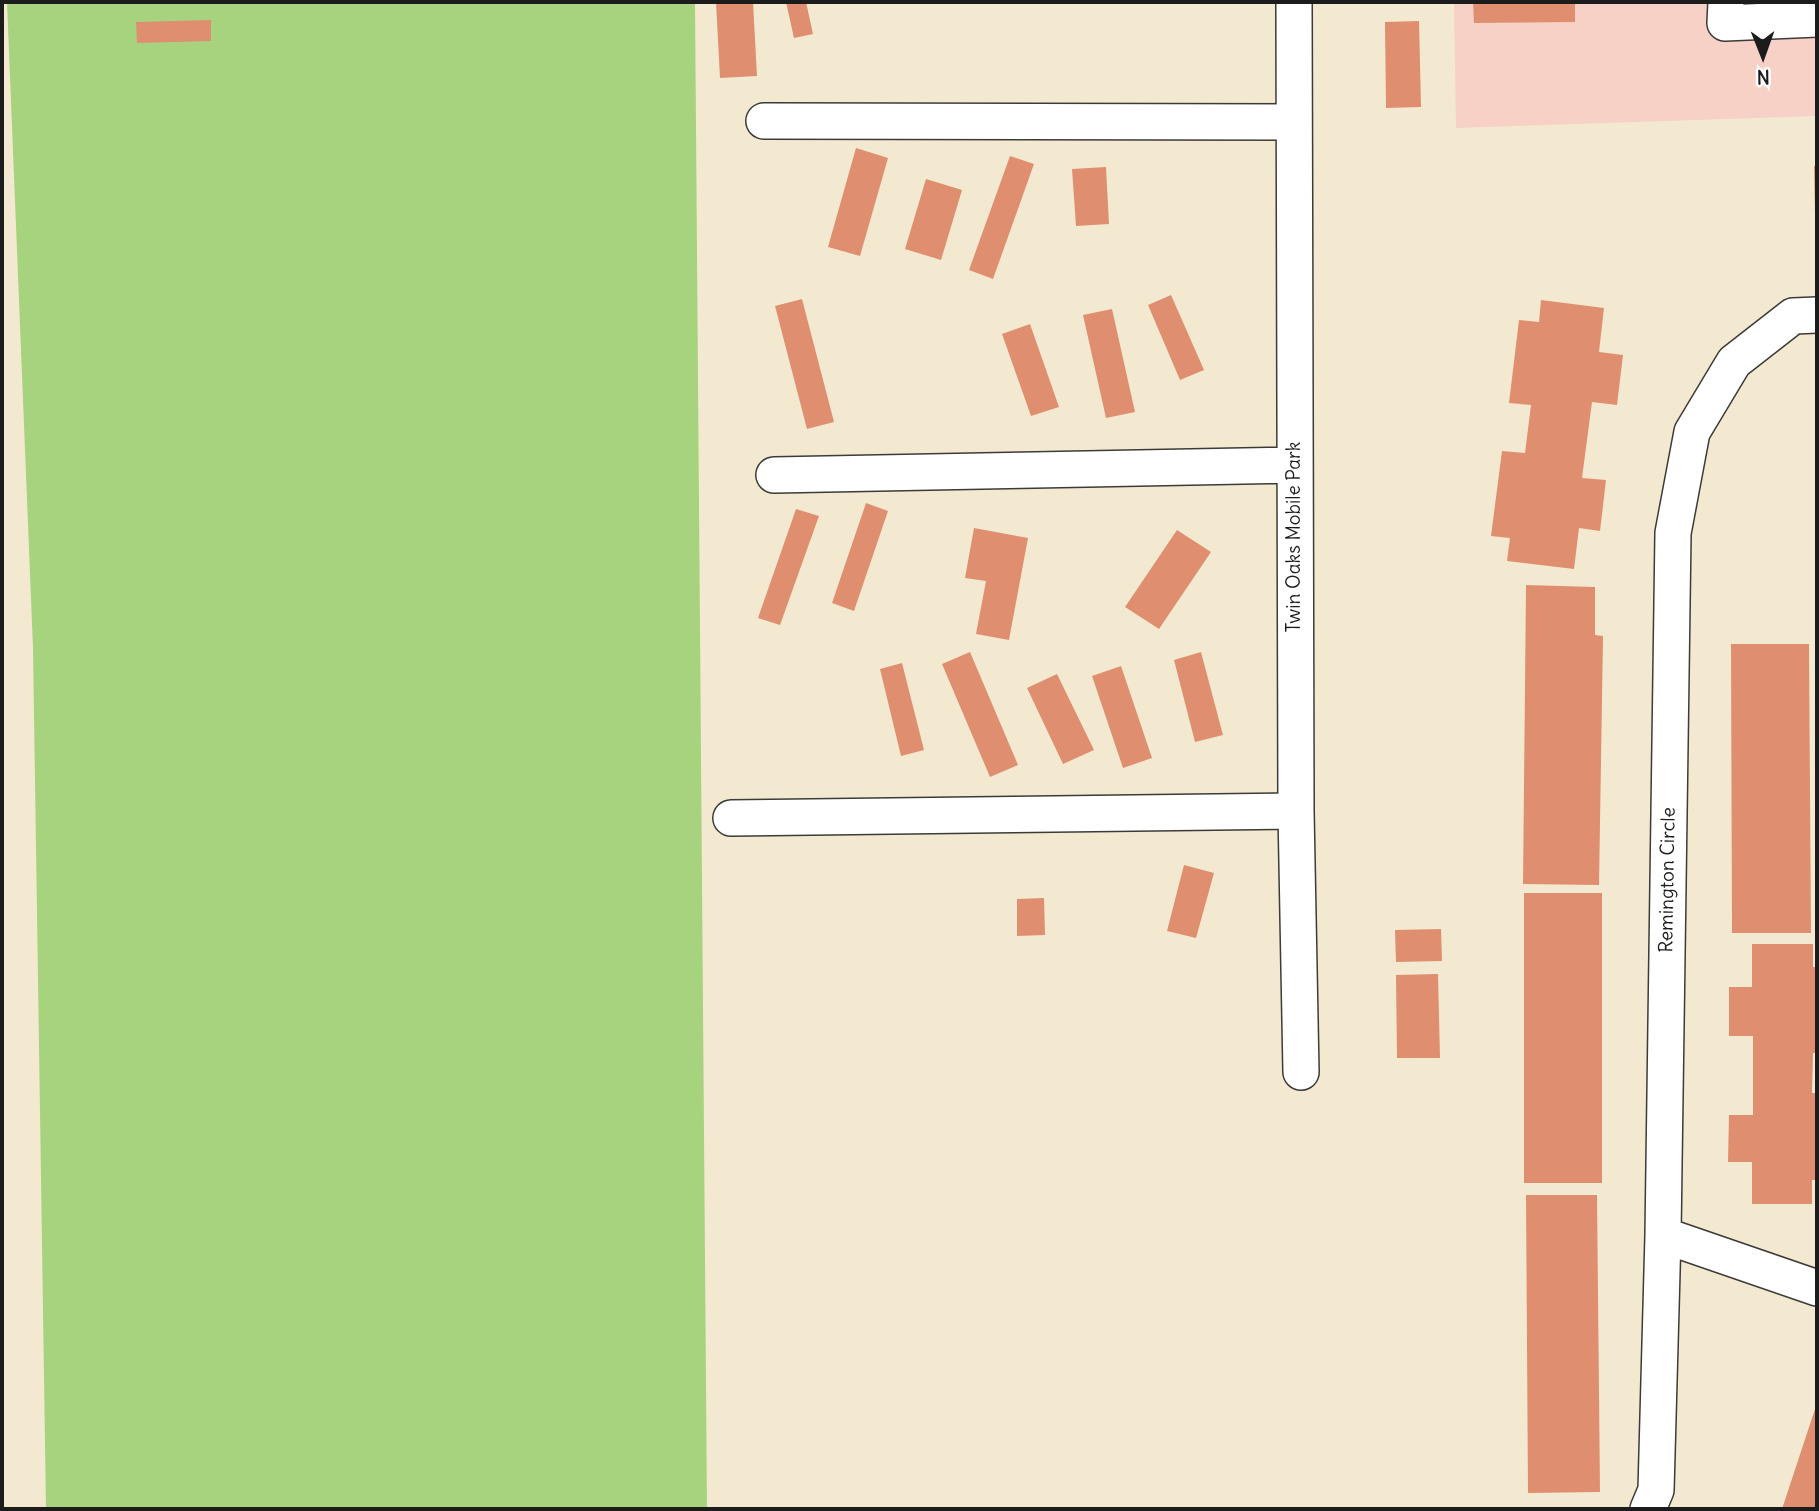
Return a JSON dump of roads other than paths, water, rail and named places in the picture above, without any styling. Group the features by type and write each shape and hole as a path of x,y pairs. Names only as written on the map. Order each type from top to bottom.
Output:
{"street":[{"name":"Twin Oaks Mobile Park","path":"1293,2 1296,811 1301,1072"},
{"path":"1726,2 1725,23 1817,19"},
{"path":"764,121 1294,122"},
{"name":"Remington Circle","path":"1648,1509 1656,1490 1663,1235 1673,533 1692,432 1734,362 1793,316 1817,315"},
{"path":"774,475 1295,466"},
{"path":"731,818 1296,811"},
{"path":"1663,1235 1817,1289"}]}
